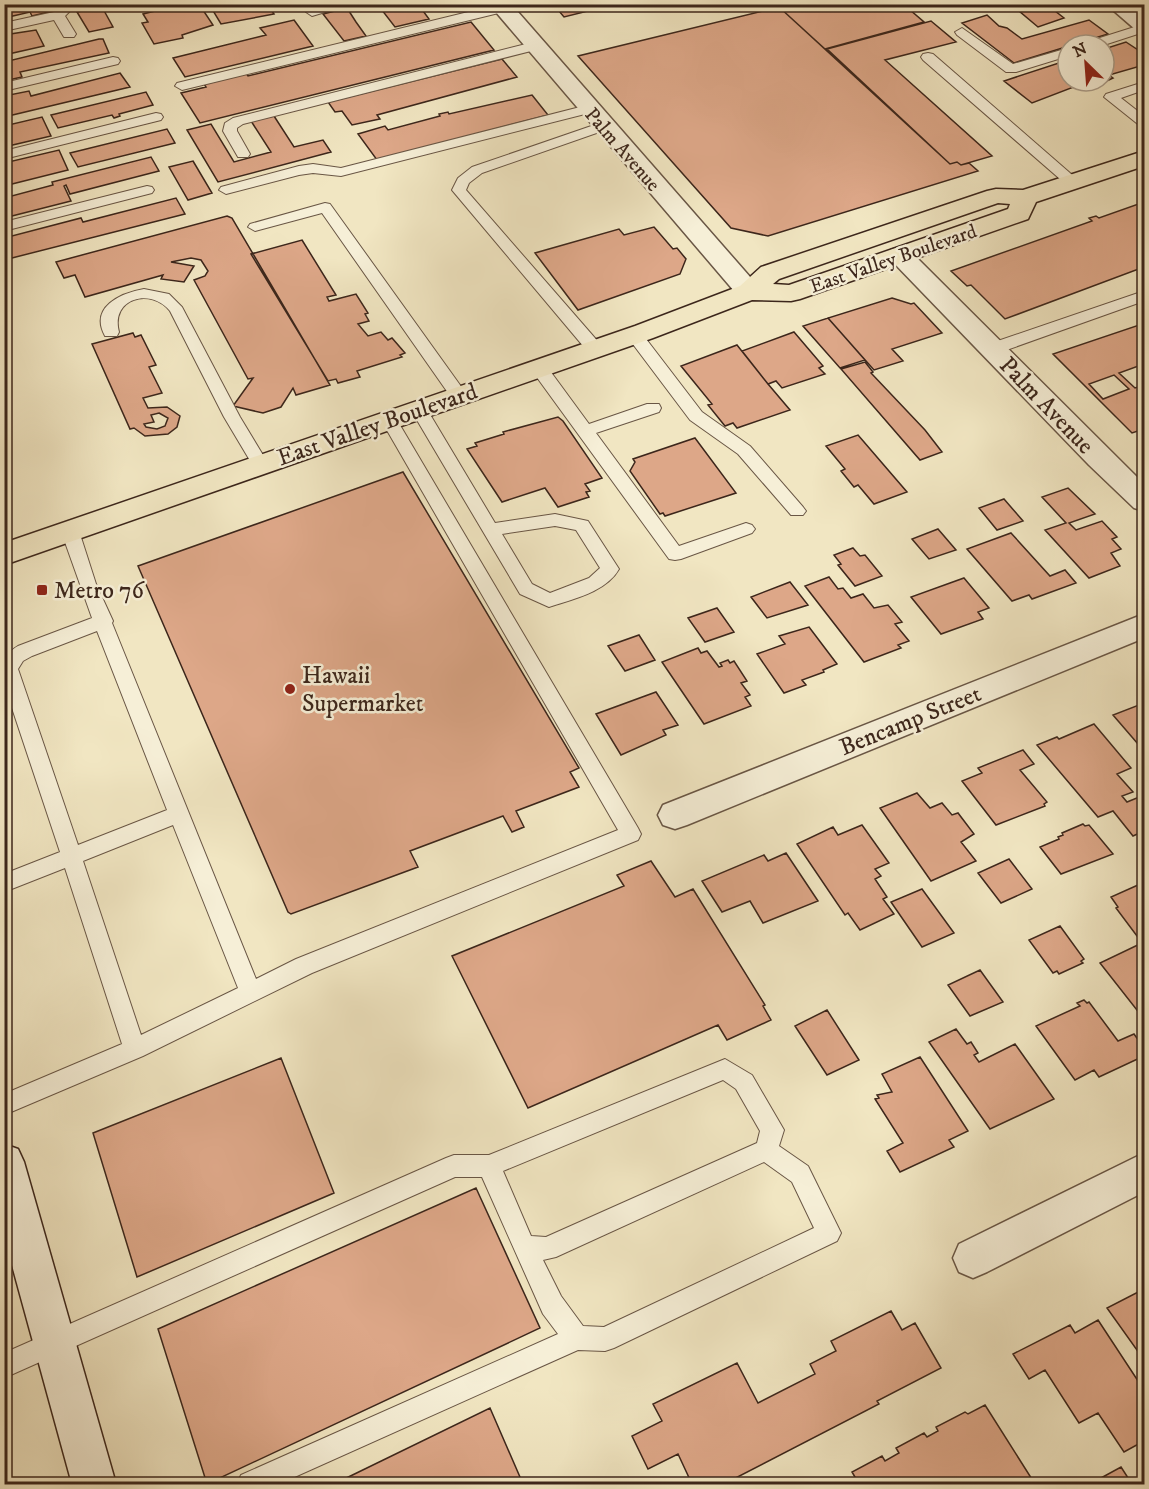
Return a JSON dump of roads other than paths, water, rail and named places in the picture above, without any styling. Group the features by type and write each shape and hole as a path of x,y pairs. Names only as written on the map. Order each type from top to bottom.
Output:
{"main road":[{"name":"East Valley Boulevard","path":"4,554 634,335 749,292 770,273 996,196 1025,197 1144,158"},
{"name":"East Valley Boulevard","path":"749,292 791,293 1019,213 1025,197"}],"street":[{"path":"1116,4 1144,27"},
{"name":"Palm Avenue","path":"500,6 749,292"},
{"name":"Palm Avenue","path":"900,255 1144,501"},
{"name":"Bencamp Street","path":"675,815 1144,626"},
{"path":"4,1162 94,1485"},
{"path":"973,1258 1144,1172"}],"lane":[{"path":"4,27 58,15 71,4"},
{"path":"312,12 346,4"},
{"path":"182,86 500,6"},
{"path":"58,15 69,34"},
{"path":"1116,37 1144,27"},
{"path":"962,32 1011,69 1056,56"},
{"path":"243,154 230,131 230,126 238,121 534,46"},
{"path":"928,57 1073,183"},
{"path":"4,87 113,61"},
{"path":"1144,86 1111,97 1144,122"},
{"path":"4,155 156,117"},
{"path":"226,190 301,170 320,169 332,173 341,172 596,118"},
{"path":"595,349 459,190 463,181 477,170 596,118"},
{"path":"4,227 147,190"},
{"path":"255,227 325,207 459,396"},
{"path":"111,332 108,313 118,301 135,295 150,294 163,297 171,302 232,417 261,465"},
{"path":"992,350 1144,296"},
{"path":"634,335 696,416 744,450 797,511"},
{"path":"539,368 675,554 746,529"},
{"path":"585,431 653,408"},
{"path":"419,410 526,589 549,600 595,584 610,569 582,525 555,520 491,530"},
{"path":"4,1105 135,1050 304,966 631,834 389,420"},
{"path":"70,531 87,584 104,621 251,994"},
{"path":"104,621 25,651 16,656 9,669 135,1050"},
{"path":"4,883 180,813"},
{"path":"4,1366 454,1166 489,1166 724,1069 744,1082 772,1130 766,1150 547,1249 524,1247"},
{"path":"250,1485 577,1338 605,1339 829,1233 800,1174 766,1150"},
{"path":"489,1166 552,1305 577,1338"}],"place":[{"name":"Metro 76","path":"42,590"},
{"name":"Hawaii Supermarket","path":"290,689"}]}
